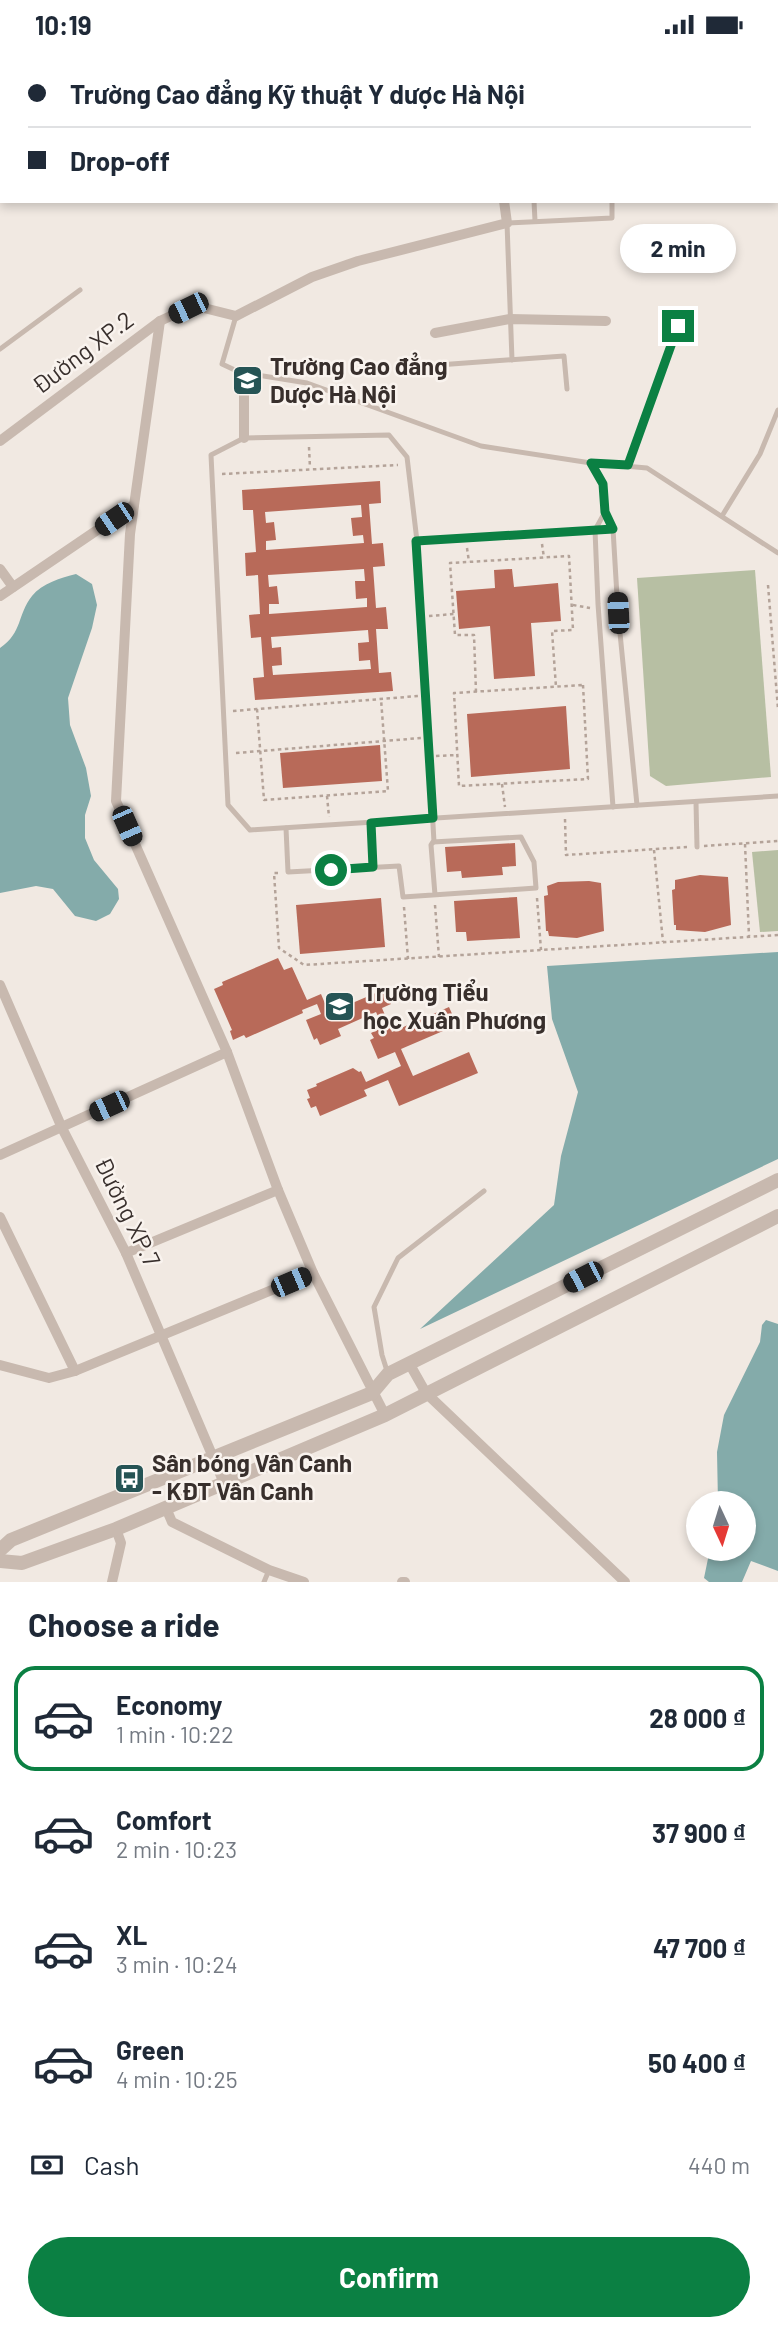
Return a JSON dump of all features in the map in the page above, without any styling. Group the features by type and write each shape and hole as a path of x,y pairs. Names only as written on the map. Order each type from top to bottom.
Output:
{"street":[{"path":"236,316 312,277 358,261 507,223 504,203"},
{"name":"Đường XP.2","path":"0,441 160,321 188,308 204,308 236,316"},
{"path":"435,333 510,319 606,321"},
{"path":"160,321 130,534 116,801 227,1052 278,1190 313,1273 385,1415"},
{"path":"244,378 244,438"},
{"path":"0,596 134,505"},
{"path":"0,569 13,587"},
{"name":"Đường XP.7","path":"0,985 62,1128 126,1253 224,1483"},
{"path":"0,1155 227,1052"},
{"path":"0,1550 11,1540 372,1393 388,1374 778,1180"},
{"path":"126,1253 278,1190"},
{"path":"0,1561 22,1563 118,1536 166,1508 385,1415 778,1216"},
{"path":"0,1217 75,1370"},
{"path":"0,1365 49,1378 161,1336 313,1273"},
{"path":"409,1363 426,1393 625,1582"},
{"path":"166,1508 172,1522 269,1570 304,1582"},
{"path":"112,1582 118,1536"}],"lane":[{"path":"534,203 535,221"},
{"path":"512,360 507,223 612,218 612,203"},
{"path":"0,349 80,291"},
{"path":"236,316 222,364 244,378 307,383 481,446 591,463 647,468 778,553"},
{"path":"628,465 678,326"},
{"path":"438,365 564,356 567,389"},
{"path":"722,516 760,454 778,409"},
{"path":"435,895 431,845 434,842 433,818 421,617 407,457 389,435 244,438 211,455 228,805 250,830 433,818 637,806 778,796"},
{"path":"591,463 603,484 605,512 613,529 618,613 637,806"},
{"path":"605,512 595,530 613,807"},
{"path":"416,541 613,529"},
{"path":"696,802 697,847"},
{"path":"371,823 373,867"},
{"path":"286,828 288,872 399,866 403,897 536,888 534,862 521,837 434,842"},
{"path":"388,1374 374,1307 398,1258 484,1191"},
{"path":"264,1582 269,1570"}],"path":[{"path":"309,437 310,470"},
{"path":"212,475 408,465"},
{"path":"541,532 544,558"},
{"path":"466,537 469,562"},
{"path":"477,692 474,635 455,635 450,563 569,556 573,630 552,631 556,687"},
{"path":"768,585 778,709"},
{"path":"421,617 454,614"},
{"path":"583,685 588,779 459,786 454,693 477,692 583,685"},
{"path":"223,712 425,695"},
{"path":"257,709 264,800 327,796 388,791 381,699"},
{"path":"225,754 428,738"},
{"path":"429,757 457,754"},
{"path":"502,784 505,814"},
{"path":"327,796 330,825"},
{"path":"564,810 566,855 778,841"},
{"path":"745,844 749,936"},
{"path":"654,850 663,942"},
{"path":"288,872 274,873 279,948 304,965 778,935"},
{"path":"536,888 541,950"},
{"path":"435,895 439,957"},
{"path":"403,897 408,959"}],"green space":[{"path":"755,570 771,777 666,786 650,776 637,578"},
{"path":"778,850 778,931 760,932 752,852"}],"water":[{"path":"76,574 92,584 97,605 68,698 70,725 86,768 91,796 85,815 85,838 94,860 118,889 119,899 110,914 96,921 75,916 53,889 36,886 0,893 0,648 13,636 27,603 36,591"},
{"path":"778,952 778,1159 420,1329 554,1205 561,1156 578,1092 552,1019 547,966"},
{"path":"766,1320 778,1324 778,1571 751,1561 756,1561 756,1491 718,1491 717,1452 724,1415 760,1342 762,1325"},
{"path":"708,1561 751,1561 742,1582 709,1582 704,1578"}],"building":[{"path":"380,481 381,503 369,504 372,544 383,543 385,566 373,567 376,608 386,607 388,629 376,629 379,673 391,672 393,691 255,700 253,678 264,677 261,637 251,638 249,615 260,614 258,575 246,576 245,553 256,552 253,510 243,510 242,490","holes":["361,505 362,517 351,518 353,536 363,535 364,543 266,550 266,541 276,540 274,522 266,523 265,512","364,569 365,581 355,581 356,599 367,598 367,607 269,614 269,604 279,604 277,586 269,587 268,575","368,630 369,642 358,643 359,661 370,660 371,669 273,675 272,666 282,665 281,647 272,648 271,637"]},
{"path":"512,569 514,587 558,583 561,621 531,623 535,676 494,679 490,626 459,629 456,591 495,588 494,570"},
{"path":"566,706 570,769 471,777 467,714"},
{"path":"380,745 382,781 283,788 280,753"},
{"path":"515,843 516,866 502,867 503,875 462,878 461,871 447,872 445,847"},
{"path":"700,875 728,877 731,925 705,932 676,930 672,890 675,889 675,880"},
{"path":"558,882 601,883 604,931 577,938 549,936 546,931 544,896 548,895 547,886"},
{"path":"517,897 520,938 467,941 466,932 456,932 454,901"},
{"path":"381,898 385,947 300,954 296,905"},
{"path":"278,958 284,970 292,967 307,1000 321,994 329,1013 385,989 391,1004 382,1008 392,1032 449,1007 457,1025 401,1049 413,1076 469,1052 478,1073 399,1106 388,1080 364,1090 367,1096 320,1116 316,1106 311,1108 307,1099 310,1098 307,1090 317,1086 316,1084 353,1068 361,1071 366,1082 401,1066 395,1052 378,1059 370,1040 374,1038 371,1033 383,1027 376,1012 338,1029 341,1036 320,1045 317,1038 314,1040 306,1020 321,1014 317,1004 246,1038 244,1035 233,1040 232,1030 214,989 223,985 222,982"}],"place":[{"name":"Trường Cao đẳng Dược Hà Nội","path":"247,381"},
{"name":"Trường Tiểu học Xuân Phương","path":"340,1007"},
{"name":"Sân bóng Vân Canh - KĐT Vân Canh","path":"129,1478"}],"route":[{"path":"331,870 373,867 371,823 433,818 416,541 613,529 605,512 603,484 591,463 628,465 678,326"}]}
